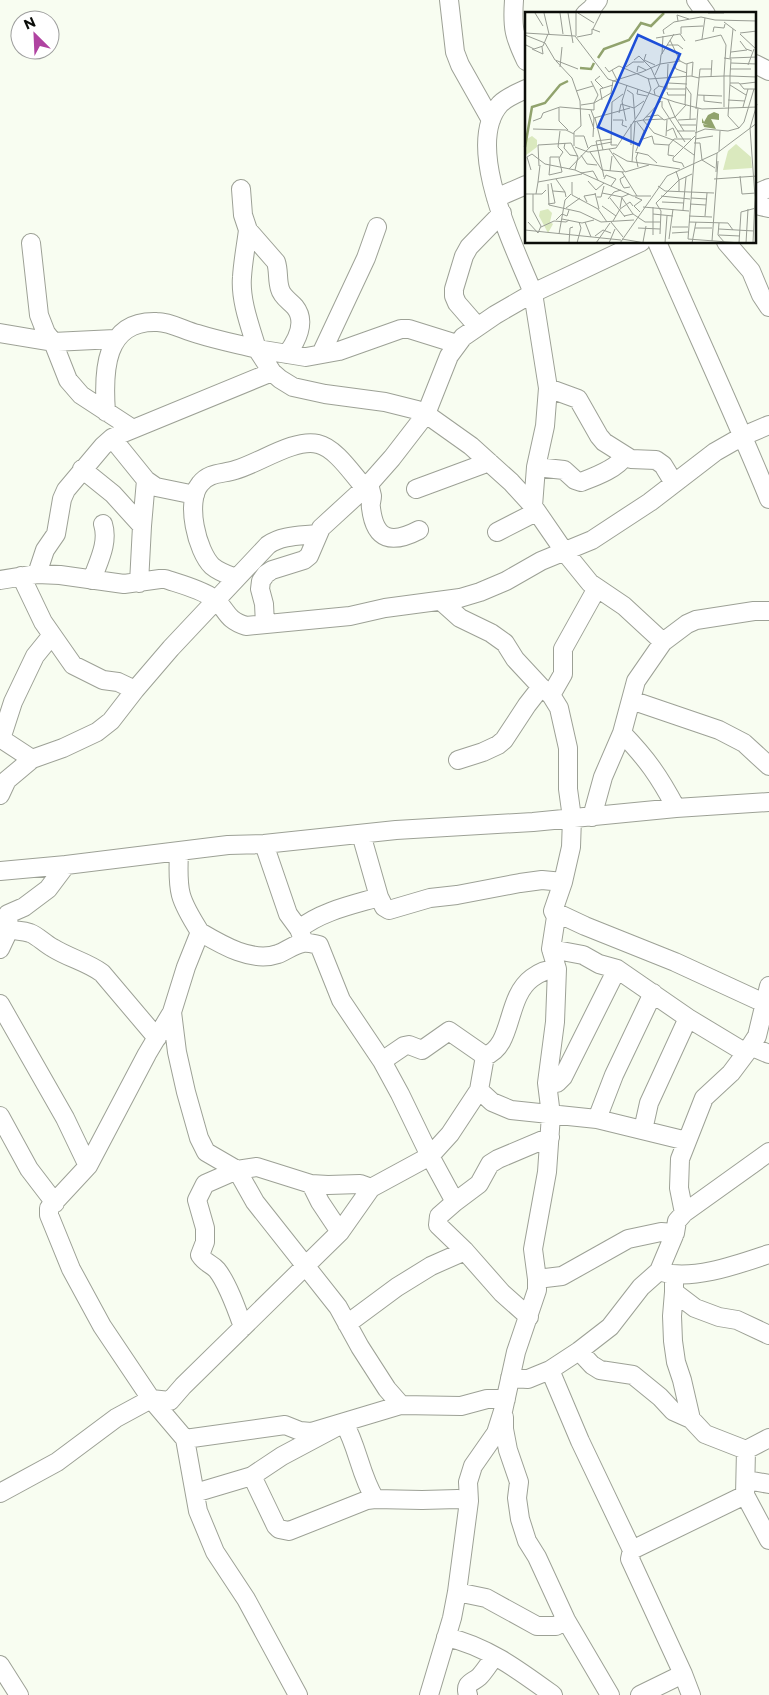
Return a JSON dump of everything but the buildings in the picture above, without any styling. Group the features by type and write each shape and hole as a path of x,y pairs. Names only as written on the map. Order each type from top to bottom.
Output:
{"street":[{"path":"448,0 455,52 460,65 491,120"},
{"path":"514,0 514,34 525,59"},
{"path":"587,12 598,0"},
{"path":"696,0 705,12"},
{"path":"756,64 769,71"},
{"path":"525,89 505,99 499,105 491,120 488,131 487,158 491,182 499,206 533,293 548,388 546,426 536,467 534,509"},
{"path":"477,326 457,303 454,296 454,289 464,256 499,206 525,186"},
{"path":"756,194 769,188"},
{"path":"241,189 243,214 248,230 276,262 279,288 298,311 300,330 294,345 287,354"},
{"path":"756,197 760,206 769,208"},
{"path":"321,354 366,258 377,227"},
{"path":"248,230 242,289 257,348 272,372 293,387 325,394 385,402 426,414 471,446 511,482 534,509 577,568 597,588 624,606 663,642"},
{"path":"31,244 39,315 46,333 53,342 68,380 80,395 133,429"},
{"path":"264,624 264,604 260,589 261,581 272,570 304,560 312,551 317,534 325,523 367,486 392,458 426,414 449,356 462,337 533,293 637,244"},
{"path":"659,244 769,499"},
{"path":"728,244 747,265 761,295 769,307"},
{"path":"106,412 105,376 115,339 139,323 159,322 197,334 306,357 339,351 401,329 409,329 456,344"},
{"path":"0,333 53,342 115,339"},
{"path":"135,690 118,682 104,680 73,665 43,622 29,575 56,534 62,498 66,490 102,446 112,438 272,372"},
{"path":"548,388 578,399 599,436 608,445 635,460 656,460 667,470 674,483"},
{"path":"0,580 29,575 124,584 160,579 208,594 216,600 226,614 235,622 246,626 350,616 385,608 460,598 506,581 541,561 598,536 650,502 715,452 743,436 769,425"},
{"path":"112,438 146,480 156,487 195,495"},
{"path":"236,578 217,570 211,565 201,550 197,539 193,506 195,495 200,484 208,477 220,472 236,470 284,449 310,443 331,449 367,486 372,497 371,510 378,529 385,537 391,539 403,537 419,530"},
{"path":"536,467 564,470 575,480 581,482 611,468 623,460 625,456"},
{"path":"416,489 489,462"},
{"path":"82,470 113,494 142,526"},
{"path":"139,583 146,480"},
{"path":"497,532 534,509"},
{"path":"92,580 105,543 106,534 102,524"},
{"path":"0,795 7,780 32,759 63,748 98,732 111,721 135,690 261,551 275,540 317,534"},
{"path":"458,760 483,752 504,740 526,705 546,691 563,674 563,649 597,588"},
{"path":"429,1695 457,1592 469,1501 468,1482 473,1466 496,1433 505,1405 516,1352 537,1290 533,1249 548,1172 551,1115 547,1083 555,1022 557,969 551,949 556,917 553,911 563,882 571,847 572,818 568,789 568,748 559,708 546,691 514,659 505,643 491,633 460,618 441,601"},
{"path":"592,817 602,777 622,733 636,681 663,642 687,624 696,620 754,611 769,611"},
{"path":"32,759 0,739 13,702 36,656 52,635"},
{"path":"631,700 719,730 744,743 769,766"},
{"path":"622,733 655,770 676,808"},
{"path":"0,871 180,852 228,845 264,844 361,834 769,802"},
{"path":"361,834 379,897 384,907 389,910 430,898 457,895 520,882 542,880 563,882"},
{"path":"264,844 288,914 302,935 319,944 341,1000 382,1061 455,1202"},
{"path":"180,852 178,882 180,896 187,912 200,932 221,944 255,956 277,954 302,935 307,923 339,908 379,897"},
{"path":"0,948 8,914 24,907 48,889 66,865"},
{"path":"553,911 675,962 764,1003"},
{"path":"4,927 30,933 53,949 92,965 102,973 157,1038"},
{"path":"200,932 186,967 172,1012 147,1054 88,1166 49,1208 49,1215 71,1269 102,1326 150,1398 185,1439 198,1511 216,1552 246,1599 298,1695"},
{"path":"551,949 583,955 599,964 617,969 688,1018 748,1050 769,1054"},
{"path":"485,1056 492,1053 501,1044 515,1001 523,984 549,969 557,969"},
{"path":"547,1083 557,1083 563,1077 617,969"},
{"path":"684,1213 679,1188 680,1159 704,1098 731,1073 756,1036 769,986"},
{"path":"597,1120 614,1075 653,993"},
{"path":"0,1004 66,1118 88,1166"},
{"path":"172,1012 177,1052 186,1092 199,1138 206,1152 237,1170 255,1202 338,1307 387,1389 401,1405"},
{"path":"643,1130 649,1102 688,1018"},
{"path":"382,1061 404,1046 409,1045 422,1050 449,1031 485,1056"},
{"path":"0,1493 57,1462 116,1418 150,1398 170,1401 340,1232 371,1188 430,1156 450,1134 479,1090 485,1056"},
{"path":"479,1090 492,1102 511,1110 597,1120 687,1141"},
{"path":"0,1116 28,1169 55,1203"},
{"path":"529,1316 502,1294 438,1225 438,1216 479,1184 490,1164 550,1137"},
{"path":"691,1419 676,1362 673,1342 669,1279 678,1221 684,1213 769,1152"},
{"path":"243,1327 234,1303 216,1268 205,1263 200,1255 205,1242 205,1228 197,1200 205,1184 237,1170 257,1167 311,1184 328,1186 360,1184 371,1188"},
{"path":"311,1184 320,1202 340,1232"},
{"path":"537,1278 562,1276 628,1239 661,1232 675,1233"},
{"path":"347,1324 397,1287 431,1266 465,1252"},
{"path":"510,1378 528,1379 550,1370 579,1351 610,1327 641,1288 669,1279 769,1254"},
{"path":"669,1279 695,1308 719,1317 737,1320 769,1335"},
{"path":"579,1351 592,1365 600,1370 633,1375 660,1397 673,1411 691,1419 705,1434 746,1450 769,1438"},
{"path":"550,1370 576,1433 632,1550 630,1559 683,1674 690,1695"},
{"path":"185,1439 284,1425 300,1431 311,1432 401,1405 461,1406 487,1399 505,1405"},
{"path":"505,1405 504,1429 508,1450 519,1482 517,1498 520,1519 527,1541 566,1620 610,1695"},
{"path":"195,1493 252,1476 282,1456 344,1423"},
{"path":"344,1423 352,1437 366,1482 375,1499"},
{"path":"746,1450 746,1487 769,1540"},
{"path":"252,1476 276,1526 284,1531 294,1529 367,1500 458,1499 469,1501"},
{"path":"632,1550 746,1487 769,1484"},
{"path":"457,1592 486,1598 537,1626 556,1626 566,1620"},
{"path":"446,1637 490,1652 494,1657 515,1668 553,1695"},
{"path":"468,1695 466,1689 468,1683 479,1676 494,1657"},
{"path":"0,1664 19,1695"},
{"path":"640,1695 683,1674"}]}
